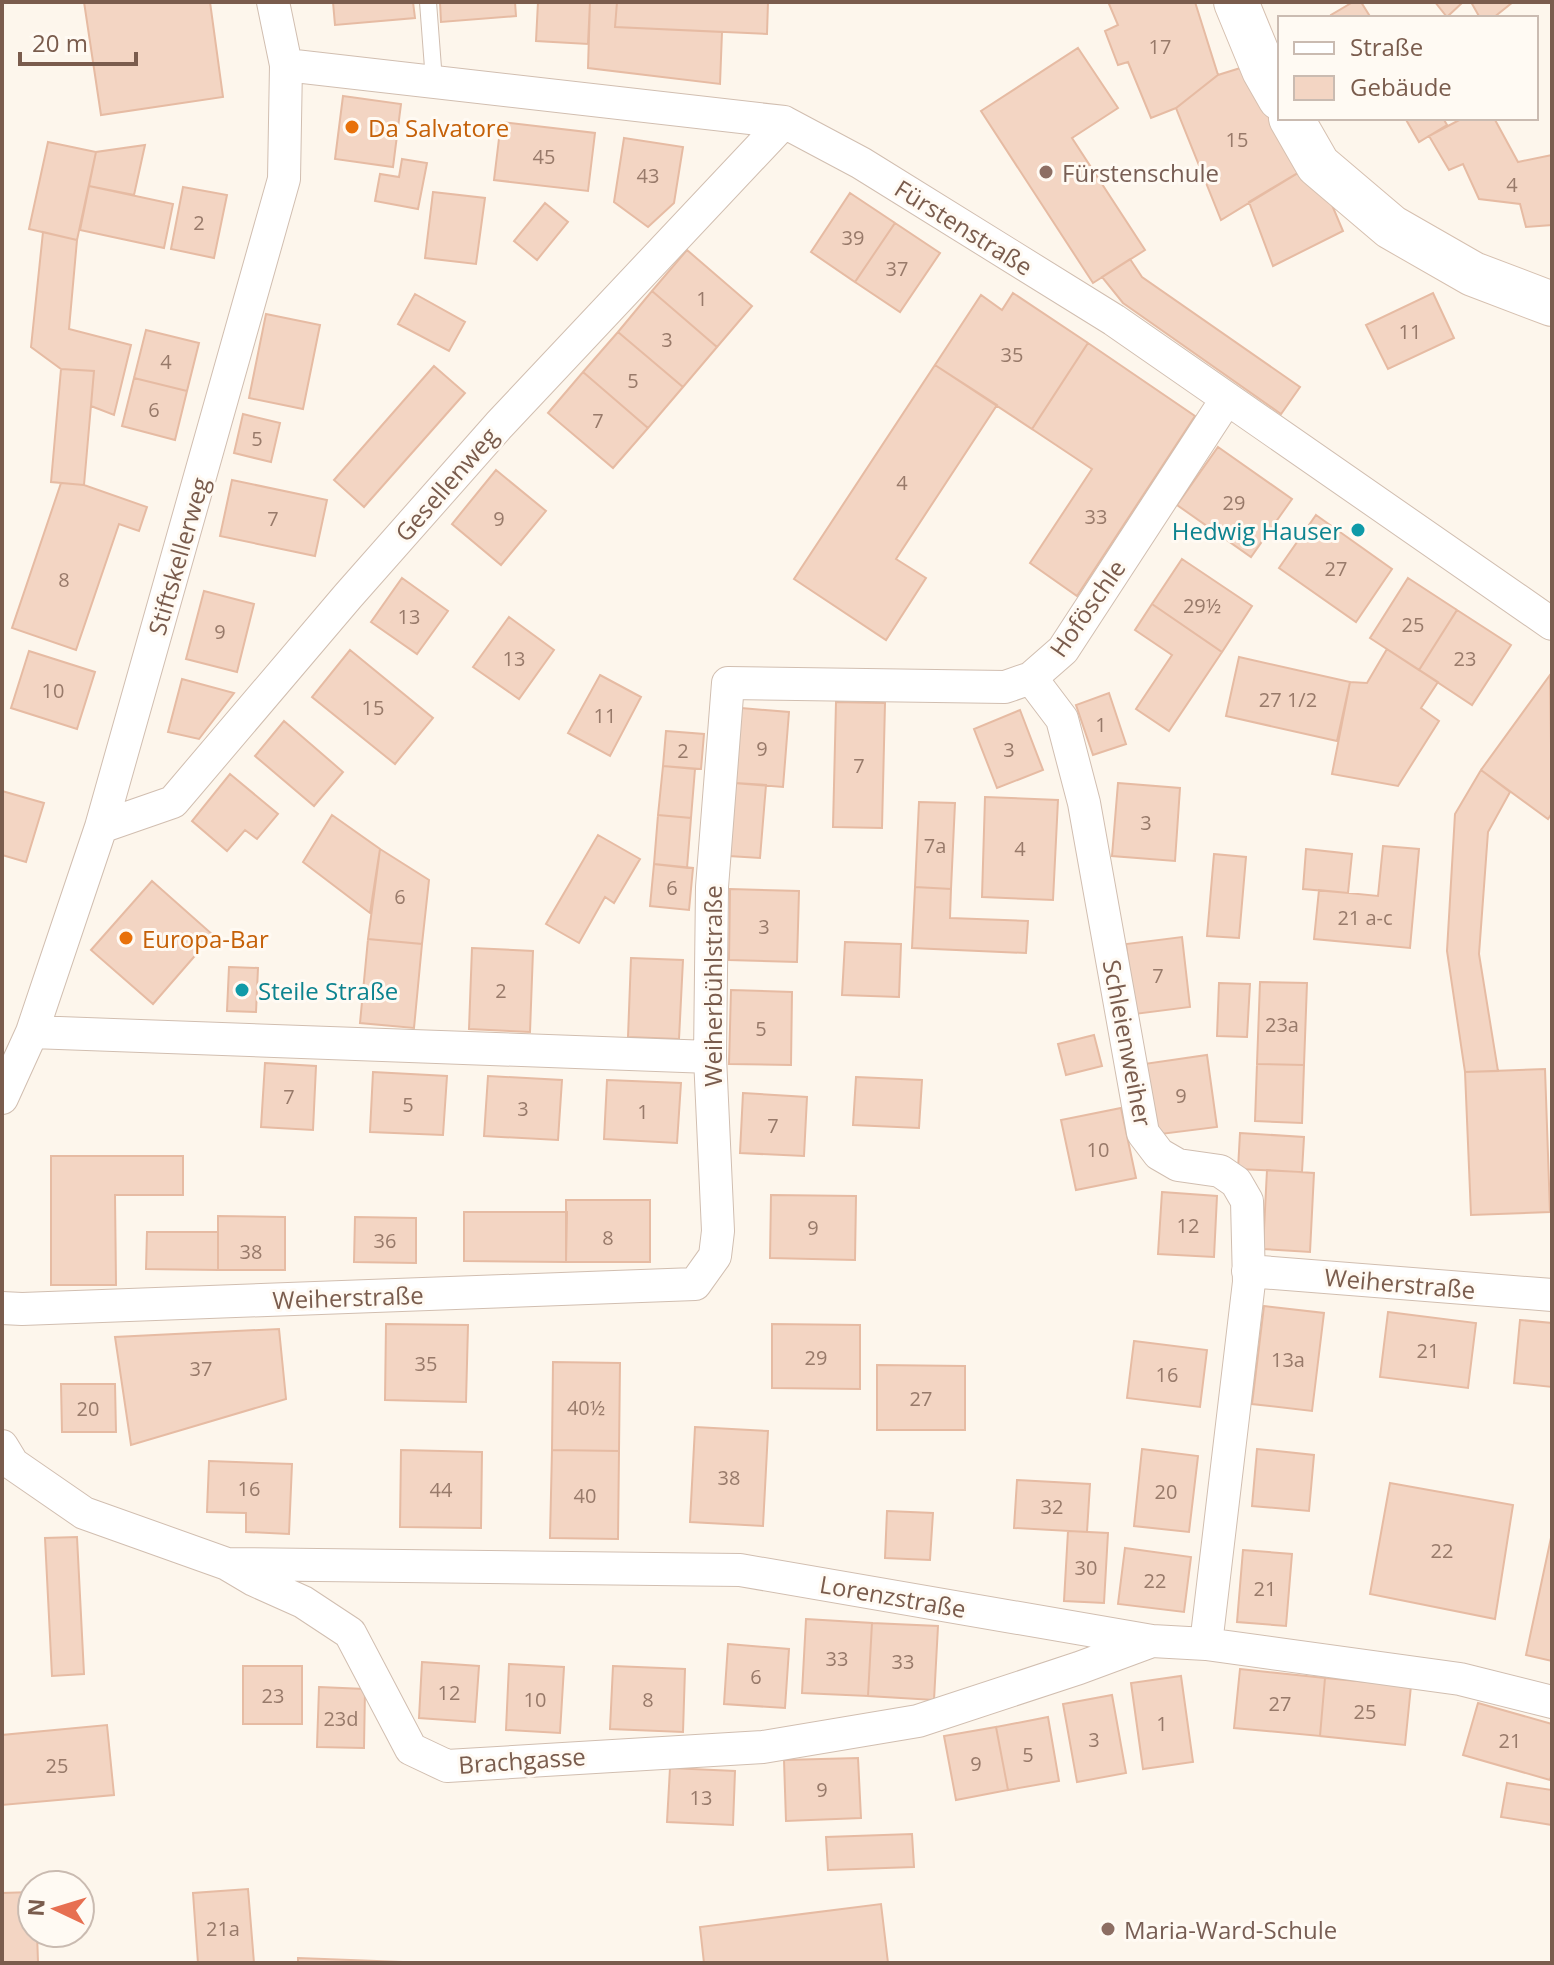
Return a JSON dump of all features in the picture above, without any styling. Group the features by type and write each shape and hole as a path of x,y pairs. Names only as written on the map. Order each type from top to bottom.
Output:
{"street":[{"name":"Stiftskellerweg","path":"2,1098 32,1032 101,827 284,179 286,65 273,2"},
{"path":"1236,2 1264,70 1278,94"},
{"name":"Fürstenstraße","path":"286,65 784,122 861,163 1114,320 1552,624"},
{"path":"1292,120 1318,165 1391,227 1473,274 1552,304"},
{"name":"Gesellenweg","path":"101,827 173,802 499,425 784,122"},
{"name":"Hoföschle","path":"728,683 1005,687 1031,678 1063,650 1226,400"},
{"name":"Schleienweiher","path":"1031,678 1062,719 1084,803 1143,1133 1159,1154 1178,1165 1220,1171 1236,1182 1247,1201 1248,1271 1206,1644"},
{"name":"Weiherbühlstraße","path":"695,1284 715,1256 718,1231 710,1057 712,887 728,683"},
{"path":"32,1032 710,1057"},
{"name":"Weiherstraße","path":"1248,1271 1552,1295"},
{"name":"Weiherstraße","path":"2,1308 695,1284"},
{"name":"Brachgasse","path":"2,1446 13,1464 84,1513 227,1564 303,1602 350,1633 411,1749 447,1766 763,1747 918,1721 1152,1641"},
{"name":"Lorenzstraße","path":"227,1564 740,1570 1152,1641 1206,1644 1460,1679 1552,1702"}],"lane":[{"path":"428,2 434,81"}],"building":[{"path":"84,2 210,2 223,97 101,115"},
{"path":"333,2 413,2 415,18 335,25"},
{"path":"440,2 515,2 516,16 441,22"},
{"path":"538,2 590,2 588,44 536,41"},
{"path":"590,2 617,2 615,27 722,32 720,84 588,68"},
{"path":"617,2 768,2 767,34 615,27"},
{"path":"1195,2 1218,75 1176,108 1151,118 1128,62 1118,65 1105,31 1118,25 1109,4"},
{"path":"1353,2 1361,2 1370,16 1331,16"},
{"path":"1435,2 1463,2 1448,16"},
{"path":"1471,2 1513,2 1496,16 1479,16"},
{"path":"1078,48 1118,108 1072,138 1145,250 1093,283 981,111"},
{"path":"1250,65 1301,171 1221,220 1176,108 1218,75"},
{"path":"343,96 401,104 393,167 335,159"},
{"path":"1406,120 1444,120 1447,125 1419,142"},
{"path":"1459,120 1495,120 1518,162 1552,155 1552,225 1526,227 1520,204 1479,199 1463,164 1449,170 1429,136"},
{"path":"501,122 595,133 588,191 494,180"},
{"path":"624,138 683,147 674,203 648,227 614,202"},
{"path":"48,142 96,152 77,240 29,229"},
{"path":"145,145 134,195 89,186 96,152"},
{"path":"402,159 427,163 418,209 375,201 380,174 399,177"},
{"path":"1301,171 1318,172 1343,231 1273,266 1249,202"},
{"path":"89,186 173,204 164,248 80,230"},
{"path":"183,187 227,195 214,258 171,249"},
{"path":"433,192 485,198 476,264 425,258"},
{"path":"850,193 895,223 855,282 811,252"},
{"path":"545,203 568,222 537,260 514,241"},
{"path":"895,223 940,253 900,312 855,282"},
{"path":"43,232 77,240 69,329 131,345 114,415 91,406 94,371 61,369 31,347"},
{"path":"687,250 752,306 717,347 652,291"},
{"path":"1130,259 1142,277 1300,387 1281,414 1123,303 1102,277"},
{"path":"652,291 717,347 683,387 618,332"},
{"path":"1013,293 1088,343 1032,429 935,365 981,295 1002,310"},
{"path":"1433,293 1454,338 1388,369 1366,325"},
{"path":"415,294 465,322 449,351 398,324"},
{"path":"266,314 320,325 303,409 249,398"},
{"path":"146,330 199,343 187,391 134,378"},
{"path":"618,332 683,387 648,428 583,372"},
{"path":"1088,343 1195,416 1077,596 1030,563 1092,469 1032,429"},
{"path":"935,365 997,405 896,559 926,578 886,640 794,579"},
{"path":"434,366 465,393 364,507 334,480"},
{"path":"61,369 94,371 84,485 51,482"},
{"path":"583,372 648,428 613,468 548,413"},
{"path":"134,378 187,391 175,440 122,426"},
{"path":"243,414 280,423 271,462 234,453"},
{"path":"1218,447 1292,499 1251,557 1177,505"},
{"path":"496,470 546,511 501,565 452,524"},
{"path":"232,480 327,500 315,556 220,536"},
{"path":"61,483 84,485 147,507 139,531 119,524 76,650 12,628"},
{"path":"1316,515 1392,569 1356,622 1279,568"},
{"path":"1182,559 1252,606 1222,652 1152,604"},
{"path":"402,578 448,611 417,654 371,622"},
{"path":"1408,578 1457,610 1419,670 1370,638"},
{"path":"204,591 254,604 237,672 186,659"},
{"path":"1152,604 1222,652 1169,731 1136,709 1172,655 1135,630"},
{"path":"1457,610 1511,645 1472,705 1419,670"},
{"path":"509,617 554,650 519,699 473,667"},
{"path":"1387,649 1438,682 1421,708 1439,721 1398,786 1332,774 1350,682 1367,683"},
{"path":"350,650 433,718 395,764 312,697"},
{"path":"29,651 95,672 77,729 11,708"},
{"path":"1239,657 1350,682 1337,741 1226,716"},
{"path":"600,675 641,697 610,756 568,733"},
{"path":"1550,675 1552,813 1548,819 1481,770"},
{"path":"182,679 234,693 199,739 168,732"},
{"path":"1109,693 1126,744 1093,755 1076,705"},
{"path":"836,702 885,703 882,828 833,827"},
{"path":"741,708 789,712 783,787 735,783"},
{"path":"1020,710 1043,770 997,788 974,729"},
{"path":"284,721 343,772 314,806 255,756"},
{"path":"666,731 704,734 701,769 663,766"},
{"path":"663,766 695,769 691,818 658,815"},
{"path":"1481,770 1510,792 1488,832 1479,954 1498,1071 1465,1072 1447,951 1455,814"},
{"path":"230,774 278,814 257,839 245,830 227,851 192,821"},
{"path":"735,783 766,785 760,858 729,856"},
{"path":"1118,783 1180,788 1175,861 1112,856"},
{"path":"2,791 44,803 26,862 2,855"},
{"path":"985,797 1058,800 1053,900 982,897"},
{"path":"919,802 955,803 951,889 915,887"},
{"path":"332,815 380,849 370,913 303,862"},
{"path":"658,815 691,818 687,868 654,864"},
{"path":"598,835 640,859 614,903 605,897 579,943 546,924"},
{"path":"1383,846 1419,849 1410,948 1314,939 1319,890 1378,896"},
{"path":"380,849 429,880 422,944 368,939"},
{"path":"1306,849 1352,854 1348,893 1303,889"},
{"path":"1214,854 1246,857 1239,938 1207,936"},
{"path":"654,864 693,868 689,910 650,906"},
{"path":"152,881 213,935 153,1004 91,950"},
{"path":"915,887 951,889 950,918 1028,921 1026,953 912,948"},
{"path":"730,889 799,891 797,962 729,960"},
{"path":"1182,937 1190,1007 1135,1014 1126,944"},
{"path":"368,939 422,944 414,1028 360,1023"},
{"path":"845,942 901,944 899,997 842,995"},
{"path":"472,948 533,951 530,1032 469,1029"},
{"path":"631,958 683,960 679,1039 628,1037"},
{"name":"Steile Straße","path":"229,967 258,968 256,1012 227,1011"},
{"path":"1260,982 1307,983 1304,1065 1257,1064"},
{"path":"1219,983 1250,984 1247,1037 1217,1036"},
{"path":"731,990 792,992 791,1065 729,1064"},
{"path":"1094,1035 1102,1066 1066,1075 1058,1044"},
{"path":"1207,1055 1217,1127 1153,1135 1144,1064"},
{"path":"265,1063 316,1066 313,1130 261,1127"},
{"path":"1257,1064 1304,1065 1302,1123 1255,1121"},
{"path":"1545,1069 1550,1212 1471,1215 1465,1072"},
{"path":"373,1072 447,1076 443,1135 370,1132"},
{"path":"488,1076 562,1080 558,1140 484,1136"},
{"path":"856,1077 922,1080 919,1128 853,1125"},
{"path":"607,1080 681,1083 677,1143 604,1139"},
{"path":"743,1093 807,1097 804,1156 740,1153"},
{"path":"1121,1108 1136,1178 1076,1190 1061,1120"},
{"path":"1240,1133 1304,1137 1302,1172 1238,1169"},
{"path":"51,1156 183,1156 183,1195 115,1195 116,1285 51,1285"},
{"path":"1267,1170 1314,1173 1310,1252 1263,1249"},
{"path":"1162,1192 1217,1196 1214,1257 1158,1254"},
{"path":"771,1195 856,1196 855,1260 770,1258"},
{"path":"566,1200 650,1200 650,1262 566,1262"},
{"path":"464,1212 567,1212 566,1262 464,1261"},
{"path":"218,1216 285,1217 285,1270 218,1270"},
{"path":"355,1217 416,1218 416,1263 354,1262"},
{"path":"147,1232 218,1232 218,1270 146,1269"},
{"path":"1264,1306 1324,1313 1312,1411 1252,1404"},
{"path":"1388,1312 1476,1323 1468,1388 1380,1377"},
{"path":"1520,1320 1552,1323 1552,1387 1514,1383"},
{"path":"386,1324 468,1325 466,1402 385,1400"},
{"path":"772,1324 860,1325 860,1389 772,1388"},
{"path":"279,1329 286,1399 131,1445 115,1337"},
{"path":"1134,1341 1207,1350 1200,1407 1127,1398"},
{"path":"553,1362 620,1363 619,1451 552,1450"},
{"path":"877,1365 965,1366 965,1430 877,1430"},
{"path":"61,1384 115,1384 116,1432 62,1432"},
{"path":"695,1427 768,1431 763,1526 690,1522"},
{"path":"1142,1449 1198,1456 1189,1532 1134,1526"},
{"path":"1257,1449 1314,1455 1309,1511 1252,1506"},
{"path":"401,1450 482,1452 481,1528 400,1527"},
{"path":"552,1450 619,1451 618,1539 550,1538"},
{"path":"209,1461 292,1464 289,1534 246,1532 246,1513 207,1512"},
{"path":"1017,1480 1090,1484 1087,1532 1014,1528"},
{"path":"1390,1483 1513,1505 1495,1619 1370,1594"},
{"path":"887,1511 933,1513 930,1560 885,1558"},
{"path":"1068,1531 1108,1533 1104,1603 1064,1601"},
{"path":"1552,1533 1552,1661 1526,1655"},
{"path":"77,1537 84,1674 52,1676 45,1538"},
{"path":"1125,1548 1191,1557 1184,1612 1118,1604"},
{"path":"1243,1550 1292,1554 1286,1626 1237,1622"},
{"path":"806,1619 872,1623 868,1696 802,1693"},
{"path":"872,1623 938,1626 934,1700 868,1696"},
{"path":"728,1644 789,1649 785,1708 724,1704"},
{"path":"422,1662 479,1666 475,1722 419,1718"},
{"path":"509,1664 564,1667 560,1733 506,1730"},
{"path":"243,1666 302,1666 302,1724 243,1724"},
{"path":"613,1666 685,1669 683,1732 610,1729"},
{"path":"1240,1669 1325,1678 1320,1736 1234,1728"},
{"path":"1181,1676 1193,1762 1143,1769 1131,1683"},
{"path":"1325,1678 1411,1686 1405,1745 1320,1736"},
{"path":"319,1687 365,1689 364,1748 317,1747"},
{"path":"1112,1695 1126,1773 1077,1782 1063,1704"},
{"path":"1478,1703 1552,1724 1550,1780 1463,1755"},
{"path":"1048,1717 1059,1781 1008,1790 996,1727"},
{"path":"107,1725 114,1795 2,1805 2,1735"},
{"path":"996,1727 1008,1790 956,1800 944,1736"},
{"path":"858,1758 861,1818 786,1821 784,1760"},
{"path":"670,1768 735,1771 733,1825 667,1822"},
{"path":"1507,1783 1552,1790 1552,1825 1501,1817"},
{"path":"912,1834 914,1867 828,1870 826,1837"},
{"path":"248,1889 254,1963 198,1963 193,1893"},
{"path":"2,1893 16,1893 16,1949 38,1949 38,1962 2,1963"},
{"path":"881,1904 888,1963 704,1963 700,1927"},
{"path":"298,1958 402,1962 402,1963 298,1963"}],"place":[{"name":"Da Salvatore","path":"352,127"},
{"name":"Fürstenschule","path":"1046,172"},
{"name":"Hedwig Hauser","path":"1358,530"},
{"name":"Europa-Bar","path":"126,938"},
{"name":"Steile Straße","path":"242,990"},
{"name":"Maria-Ward-Schule","path":"1108,1929"}]}
